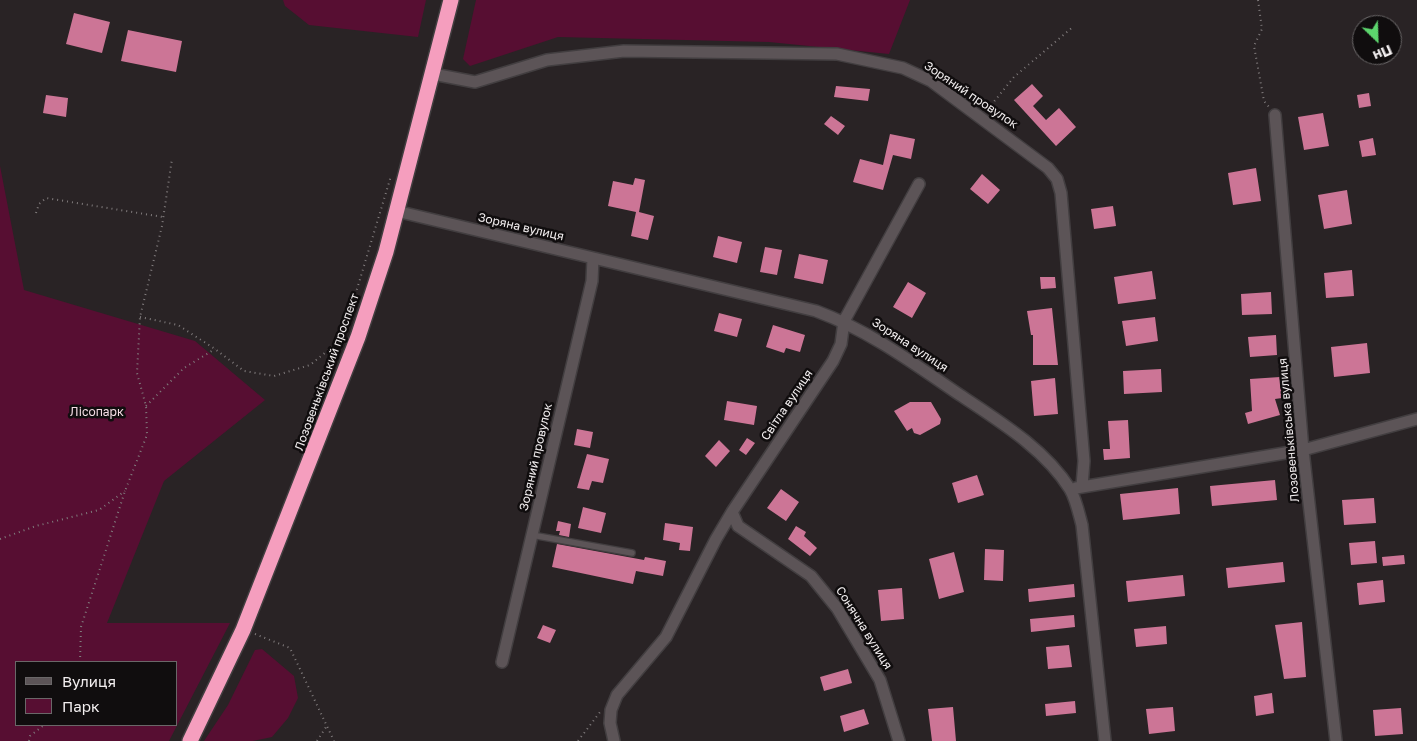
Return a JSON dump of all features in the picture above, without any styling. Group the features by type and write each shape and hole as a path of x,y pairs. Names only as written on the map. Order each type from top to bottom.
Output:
{"highway":[{"name":"Лозовеньківський проспект","path":"190,741 243,630 358,337 386,252 451,0"}],"street":[{"name":"Зоряний провулок","path":"433,74 475,82 546,60 624,51 837,54 902,68 919,74 981,116 1048,168 1056,179 1061,193 1084,461 1082,486"},
{"name":"Лозовеньківська вулиця","path":"1275,115 1303,450 1336,741"},
{"name":"Світла вулиця","path":"615,699 666,637 716,539 732,512 833,361 841,344 844,321 919,184"},
{"name":"Зоряна вулиця","path":"396,211 790,305 844,321 916,363 1001,423 1038,452 1071,490 1082,526 1106,741"},
{"name":"Зоряний провулок","path":"502,662 592,281 593,258"},
{"path":"1071,490 1082,486 1303,450 1417,419"},
{"name":"Сонячна вулиця","path":"732,512 738,526 811,576 828,594 880,680 899,741"},
{"path":"614,741 610,723 610,710 615,699"}],"lane":[{"path":"532,535 632,553"}],"path":[{"path":"1258,0 1262,29 1254,46 1264,101 1275,115"},
{"path":"981,116 1014,78 1074,26"},
{"path":"80,661 81,627 125,491 147,435 146,406 137,373 140,317 163,216 172,159"},
{"path":"140,317 178,325 216,349 244,371 274,376 310,365 342,339 394,168"},
{"path":"36,213 38,204 46,198 163,216"},
{"path":"146,406 184,368 216,349"},
{"path":"0,540 36,526 99,510 125,491"},
{"path":"243,630 290,648 334,741"},
{"path":"578,741 598,713 615,699"},
{"path":"29,741 30,736 43,726"},
{"path":"317,741 326,727"}],"green space":[{"path":"283,0 426,0 418,37 309,25 285,6"},
{"path":"476,0 910,0 889,54 769,42 558,37 470,66 463,59"},
{"name":"Лісопарк","path":"0,166 24,290 195,341 265,400 164,481 107,623 230,623 178,724 178,661 15,661 15,726 177,726 169,741 0,741"},
{"path":"262,649 294,676 298,698 288,718 272,737 253,741 204,741 228,705 255,650"}],"building":[{"path":"74,13 110,22 102,53 66,44"},
{"path":"128,30 182,41 176,72 121,61"},
{"path":"1032,84 1043,96 1033,106 1046,120 1059,108 1076,127 1056,146 1014,100"},
{"path":"836,86 870,89 868,101 834,97"},
{"path":"1369,93 1371,106 1359,108 1357,95"},
{"path":"46,95 68,98 66,117 43,113"},
{"path":"1323,113 1329,146 1304,150 1298,117"},
{"path":"831,116 845,126 838,135 824,124"},
{"path":"890,134 915,139 911,159 893,155 883,190 853,182 860,159 883,165"},
{"path":"1373,138 1376,155 1362,157 1359,141"},
{"path":"1256,168 1261,201 1233,205 1228,173"},
{"path":"982,174 1000,190 988,204 970,189"},
{"path":"635,178 645,180 639,212 654,216 648,240 631,236 636,212 608,206 613,181 633,185"},
{"path":"1347,190 1352,224 1324,229 1318,195"},
{"path":"1113,206 1116,226 1094,229 1091,209"},
{"path":"718,236 742,242 737,263 713,257"},
{"path":"765,247 782,250 777,275 760,272"},
{"path":"799,254 828,260 823,284 794,278"},
{"path":"1352,270 1354,296 1326,298 1324,273"},
{"path":"1152,271 1156,299 1118,304 1114,277"},
{"path":"1040,277 1055,277 1056,288 1041,289"},
{"path":"908,282 926,293 912,318 893,307"},
{"path":"1271,292 1272,314 1242,315 1241,294"},
{"path":"1052,308 1058,365 1033,365 1033,335 1031,335 1027,311"},
{"path":"719,313 742,319 737,337 714,331"},
{"path":"1155,317 1158,341 1126,346 1122,321"},
{"path":"773,325 805,335 800,352 786,348 784,353 766,347"},
{"path":"1276,335 1277,355 1250,357 1248,337"},
{"path":"1367,343 1370,373 1334,377 1331,347"},
{"path":"1161,369 1162,392 1124,394 1123,371"},
{"path":"1280,377 1282,398 1275,399 1280,415 1248,424 1245,413 1252,411 1250,379"},
{"path":"1055,378 1058,414 1034,416 1031,381"},
{"path":"727,401 757,406 754,425 724,420"},
{"path":"910,402 931,402 941,419 940,424 920,435 914,433 912,428 907,431 894,411"},
{"path":"1128,420 1130,458 1104,460 1103,449 1110,449 1108,421"},
{"path":"577,429 593,432 590,448 574,445"},
{"path":"747,438 755,443 746,455 739,450"},
{"path":"719,440 730,451 716,467 705,456"},
{"path":"587,454 609,459 603,483 592,481 589,490 577,488"},
{"path":"977,475 984,495 958,503 952,483"},
{"path":"1275,480 1277,500 1212,506 1210,486"},
{"path":"1178,488 1180,514 1123,520 1120,494"},
{"path":"781,489 799,502 786,521 767,508"},
{"path":"1374,498 1376,523 1344,525 1342,500"},
{"path":"583,507 606,513 601,533 578,528"},
{"path":"558,521 571,524 569,537 559,535 560,531 556,531"},
{"path":"665,523 693,527 690,551 679,550 680,543 663,540"},
{"path":"796,526 806,532 804,536 817,548 810,556 788,539"},
{"path":"1375,541 1377,563 1351,565 1349,543"},
{"path":"557,544 644,560 645,557 666,561 663,576 636,571 633,584 552,567"},
{"path":"985,549 1004,550 1003,581 984,580"},
{"path":"954,552 964,592 939,599 929,559"},
{"path":"1404,555 1405,564 1383,566 1382,557"},
{"path":"1283,562 1285,582 1228,588 1226,568"},
{"path":"1183,575 1185,596 1128,602 1126,581"},
{"path":"1383,580 1385,602 1359,605 1357,583"},
{"path":"1074,584 1075,597 1029,602 1028,589"},
{"path":"902,588 904,619 881,621 878,590"},
{"path":"1074,615 1075,627 1031,632 1030,619"},
{"path":"1302,622 1306,677 1284,679 1275,625"},
{"path":"543,625 556,630 550,643 537,638"},
{"path":"1166,626 1167,644 1136,647 1134,629"},
{"path":"1069,645 1072,667 1048,669 1046,647"},
{"path":"848,669 852,683 824,691 820,677"},
{"path":"1272,693 1274,713 1256,716 1254,696"},
{"path":"1075,701 1076,713 1046,716 1045,704"},
{"path":"953,707 956,741 932,741 928,709"},
{"path":"1173,707 1175,731 1149,734 1146,709"},
{"path":"1401,708 1403,734 1375,736 1373,710"},
{"path":"864,709 869,724 844,732 840,716"}]}
